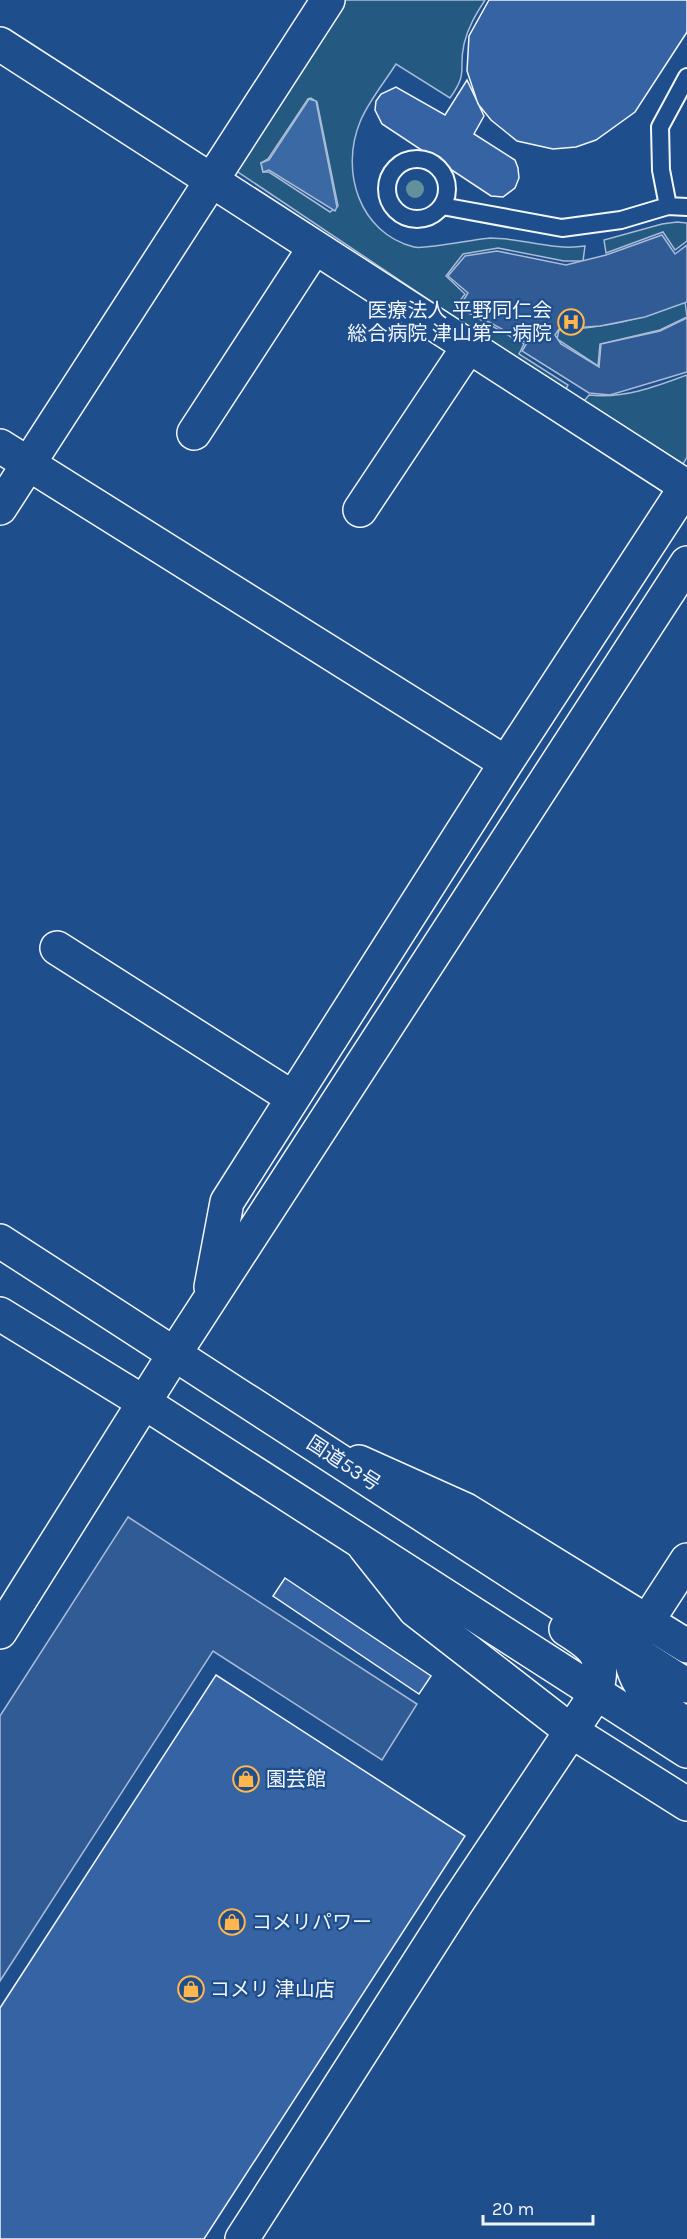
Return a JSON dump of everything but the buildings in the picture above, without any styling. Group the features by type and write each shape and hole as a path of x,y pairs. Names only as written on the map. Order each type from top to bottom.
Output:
{"main road":[{"path":"0,508 328,0"},
{"path":"0,44 687,486 506,762 227,1202 209,1300"},
{"path":"194,433 315,248"},
{"path":"360,510 469,346"},
{"path":"0,446 506,762"},
{"path":"0,1632 9,1605 145,1403 209,1300 687,563"},
{"path":"57,948 293,1098"},
{"name":"国道53号","path":"0,1241 687,1686"},
{"path":"0,1314 145,1403 687,1751"},
{"path":"303,1437 466,1510 687,1646"},
{"path":"242,2239 456,1904 596,1694 601,1674 600,1658 587,1642 448,1554 303,1437"},
{"path":"361,1541 415,1610 571,1731 687,1804"},
{"path":"687,1560 629,1649 631,1664 638,1682 652,1702 687,1725"}],"lane":[{"path":"668,206 661,170 660,128 687,77"},
{"path":"442,206 562,228 621,220 668,206 687,207"}],"shaded area":[{"path":"345,0 485,0 468,32 462,53 461,76 450,98 396,64 360,122 354,141 352,160 354,179 359,198 367,214 395,240 414,247 490,238 549,246 585,246 583,261 564,261 498,248 463,254 446,276 465,294 456,306 524,344 519,354 568,385 565,391 235,170","holes":["311,98 317,102 338,206 330,212 269,172 263,172 261,163 268,159 308,99"]},
{"path":"309,99 316,101 337,207 335,211 269,170 263,172 261,163 269,160"},
{"path":"677,222 687,223 687,241 675,250 663,232 606,253 604,240"},
{"path":"662,235 675,254 687,245 687,302 645,317 600,326 559,329 555,335 561,344 599,367 601,344 660,331 687,318 687,372 610,395 589,393 522,351 527,343 460,306 468,293 448,276 465,256 497,251 566,265 606,255"},
{"path":"685,301 687,317 660,330 600,344 598,366 557,339 559,330 624,322"},
{"path":"687,375 687,457 683,464 584,401 589,395 627,394"},
{"path":"128,1517 417,1704 382,1760 213,1651 0,1981 0,1716"}],"place":[{"name":"医療法人 平野同仁会 総合病院 津山第一病院","path":"571,322"},
{"name":"園芸館","path":"246,1779"},
{"name":"コメリパワー","path":"232,1922"},
{"name":"コメリ 津山店","path":"191,1989"}]}
